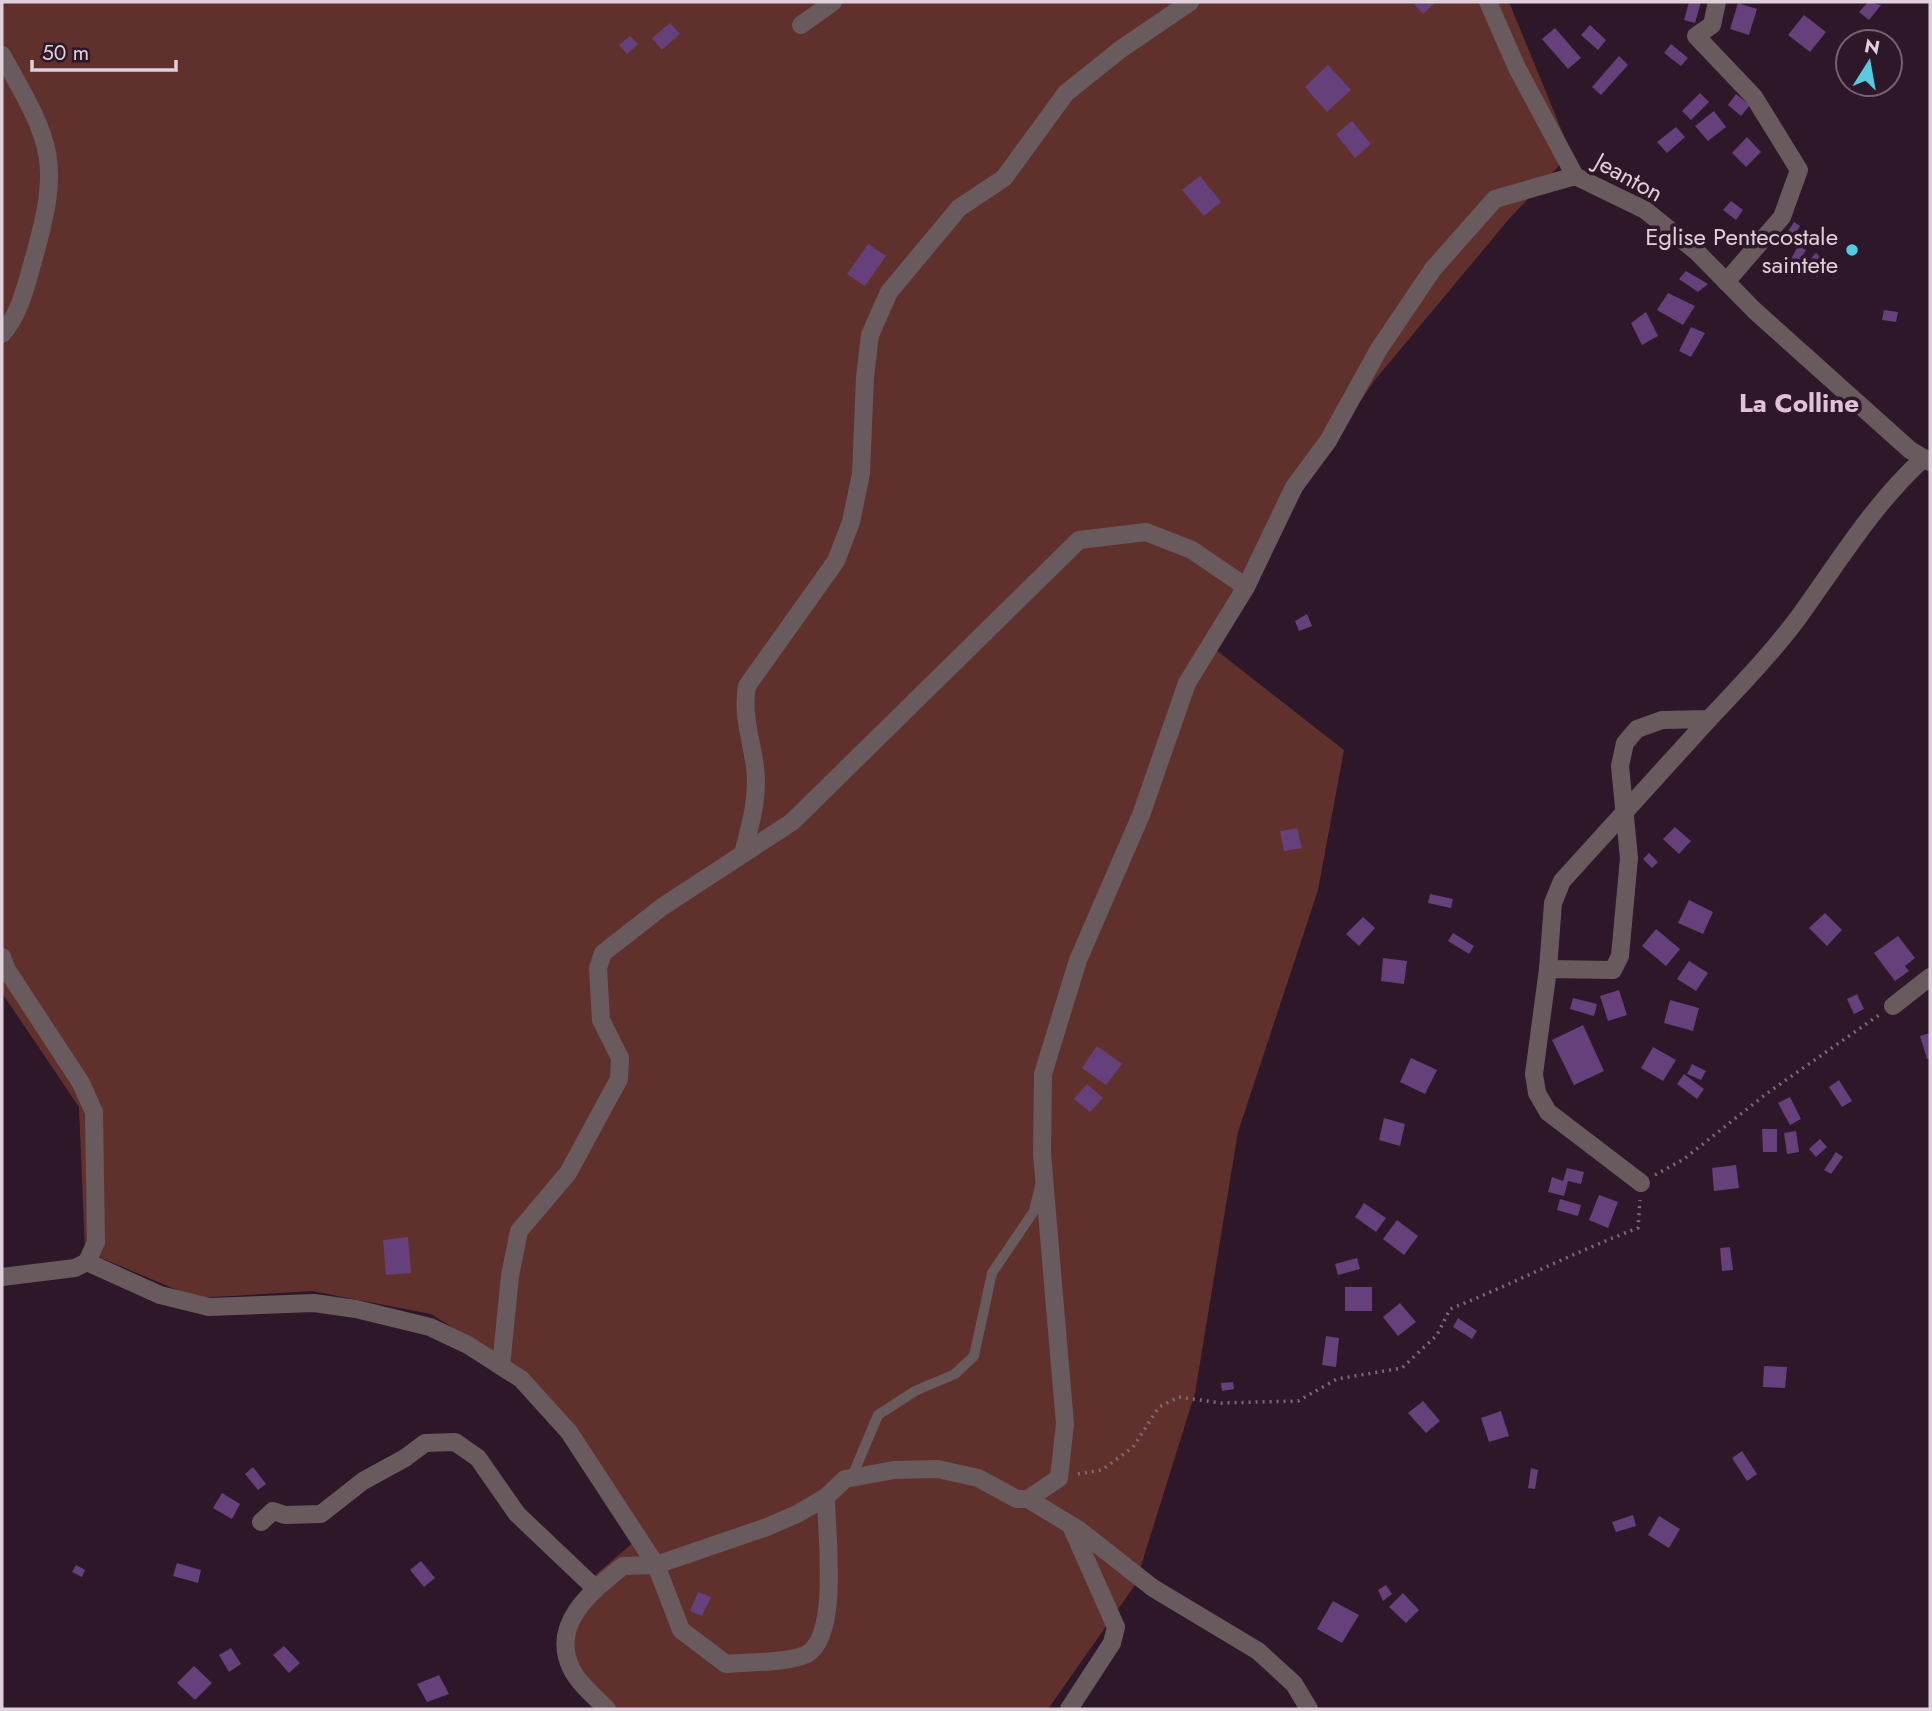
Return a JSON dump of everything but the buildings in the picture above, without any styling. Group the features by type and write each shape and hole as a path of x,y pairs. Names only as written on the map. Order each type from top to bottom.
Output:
{"street":[{"path":"801,25 833,2"},
{"path":"743,854 755,806 755,770 743,710 747,685 836,561 851,522 861,474 865,377 870,335 889,292 960,208 1004,178 1066,93 1121,49 1190,2"},
{"path":"1717,2 1712,25 1696,36 1754,97 1799,170 1782,217 1726,282"},
{"name":"Jeanton","path":"1490,3 1553,139 1575,176 1645,210 1697,252 1726,282 1910,450 1927,460"},
{"path":"2,55 38,118 51,167 49,206 31,268 14,318 2,334"},
{"path":"1028,1499 1059,1478 1065,1424 1042,1154 1043,1074 1078,960 1141,815 1187,683 1247,587 1294,488 1328,441 1379,349 1433,269 1495,199 1575,176"},
{"path":"1641,1183 1548,1112 1537,1093 1534,1074 1556,891 1779,642 1848,544 1903,477 1927,460"},
{"path":"501,1366 510,1276 519,1231 568,1173 620,1079 620,1058 601,1020 597,968 603,953 662,906 792,822 1079,540 1146,532 1192,550 1247,587"},
{"path":"1548,969 1613,970 1620,956 1629,858 1622,752 1625,743 1637,729 1662,720 1709,719"},
{"path":"2,957 7,970 81,1083 94,1112 96,1242 87,1262 75,1268 2,1277"},
{"path":"1894,1006 1930,977"},
{"path":"87,1262 160,1295 209,1307 314,1303 430,1327 468,1345 521,1379 569,1432 656,1565 681,1630 726,1664 804,1656 815,1648 828,1618 826,1497"},
{"path":"261,1522 272,1511 285,1515 321,1514 363,1481 405,1458 425,1443 455,1441 478,1458 517,1514 596,1589"},
{"path":"607,1709 571,1670 565,1652 565,1634 572,1614 623,1566 656,1565 767,1527 826,1497 845,1479 894,1469 938,1468 978,1478 1017,1499 1028,1499 1071,1525 1153,1588 1258,1651 1294,1684 1309,1709"},
{"path":"1069,1709 1112,1643 1116,1627 1071,1525"}],"lane":[{"path":"851,1479 877,1415 915,1391 955,1374 974,1356 992,1273 1034,1211 1045,1177"}],"path":[{"path":"1059,1478 1102,1470 1133,1447 1159,1407 1179,1397 1220,1403 1298,1401 1337,1379 1402,1368 1437,1335 1450,1309 1524,1280 1588,1247 1638,1228 1641,1183 1684,1159 1766,1094 1894,1006"}],"shaded area":[{"path":"2,2 1509,2 1571,153 1509,219 1374,381 1312,474 1212,647 1344,750 1318,890 1238,1132 1195,1393 1135,1585 1048,1709 614,1709 578,1665 571,1638 587,1582 642,1535 516,1367 431,1314 312,1291 196,1298 85,1251 79,1107 2,993"}],"place":[{"name":"Eglise Pentecostale saintete","path":"1852,250"}],"district":[{"name":"La Colline","path":"1799,403"}]}
